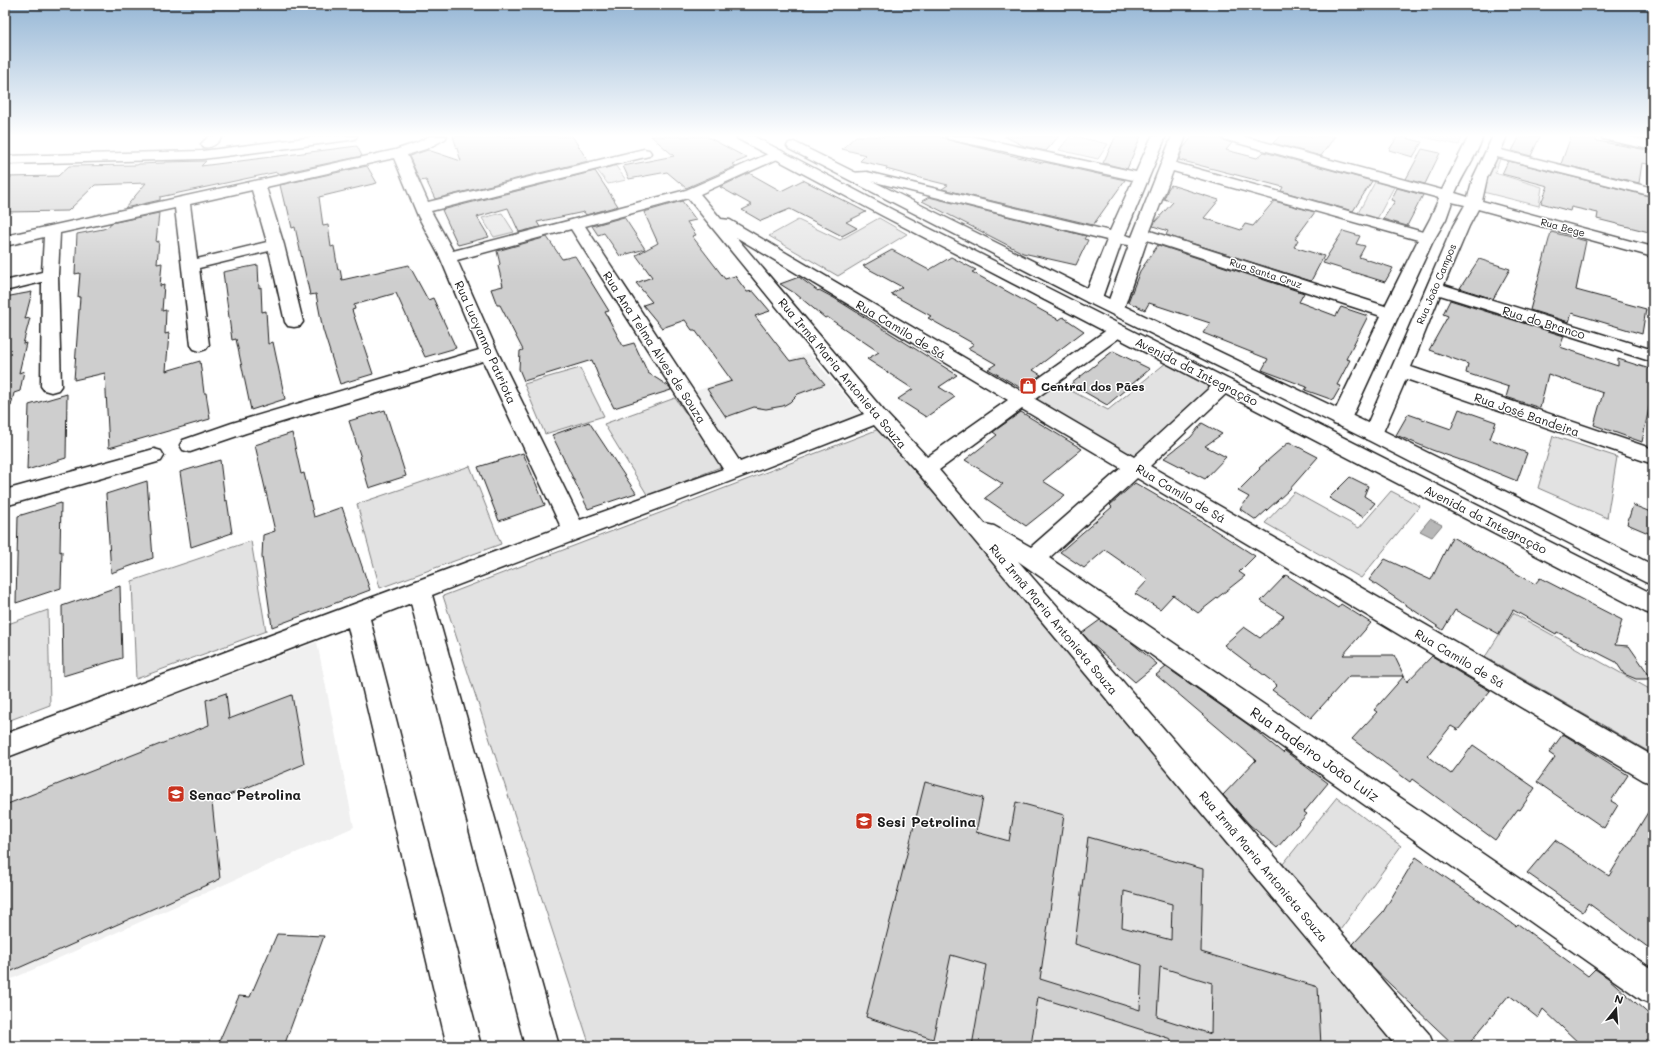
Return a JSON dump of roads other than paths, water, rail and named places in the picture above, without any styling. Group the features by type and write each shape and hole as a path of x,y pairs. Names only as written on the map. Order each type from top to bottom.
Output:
{"street":[{"path":"5,241 52,232 254,185"},
{"path":"258,185 276,245 294,322"},
{"name":"Rua Lucyanno Patriota","path":"413,185 448,256 489,353 574,531"},
{"path":"423,208 515,185"},
{"path":"448,256 691,193 709,185"},
{"name":"Avenida da Integração","path":"834,185 1653,605"},
{"name":"Avenida da Integração","path":"872,185 1094,298 1373,434 1653,576"},
{"name":"Rua Santa Cruz","path":"904,185 1116,237 1139,238 1391,314"},
{"path":"1094,298 1137,185"},
{"path":"1115,308 1139,238 1160,185"},
{"path":"1239,185 1427,238"},
{"path":"1422,185 1449,192"},
{"path":"1424,185 1475,199"},
{"path":"1341,418 1452,185"},
{"name":"Rua João Campos","path":"1373,434 1461,226 1475,199 1478,185"},
{"path":"1625,185 1653,192"},
{"path":"858,198 870,198 878,192 879,189"},
{"name":"Rua Irmã Maria Antonieta Souza","path":"691,193 877,416 926,469 1417,1046"},
{"name":"Rua Bege","path":"1475,199 1653,242"},
{"name":"Rua Bege","path":"1475,199 1653,252"},
{"path":"182,202 200,345"},
{"path":"888,213 892,206 907,203"},
{"name":"Rua Camilo de Sá","path":"709,214 1020,400 1653,772"},
{"name":"Rua Ana Telma Alves de Souza","path":"575,223 736,472"},
{"path":"5,228 47,226 52,232 50,276 51,386"},
{"path":"191,265 276,245"},
{"path":"5,286 50,276"},
{"name":"Rua do Branco","path":"1435,288 1653,356"},
{"path":"926,469 1117,331"},
{"path":"190,445 239,428 489,353"},
{"name":"Rua José Bandeira","path":"1400,370 1653,457"},
{"path":"1033,559 1136,467 1224,385"},
{"path":"5,746 574,531 736,472 877,416"},
{"path":"5,498 92,472 154,456"},
{"name":"Rua Padeiro João Luiz","path":"973,524 1033,559 1653,989"},
{"path":"419,590 542,1046"},
{"path":"357,614 464,1046"}],"place":[{"name":"Central dos Pães","path":"1028,386"},
{"name":"Senac Petrolina","path":"176,794"},
{"name":"Sesi Petrolina","path":"864,821"}]}
